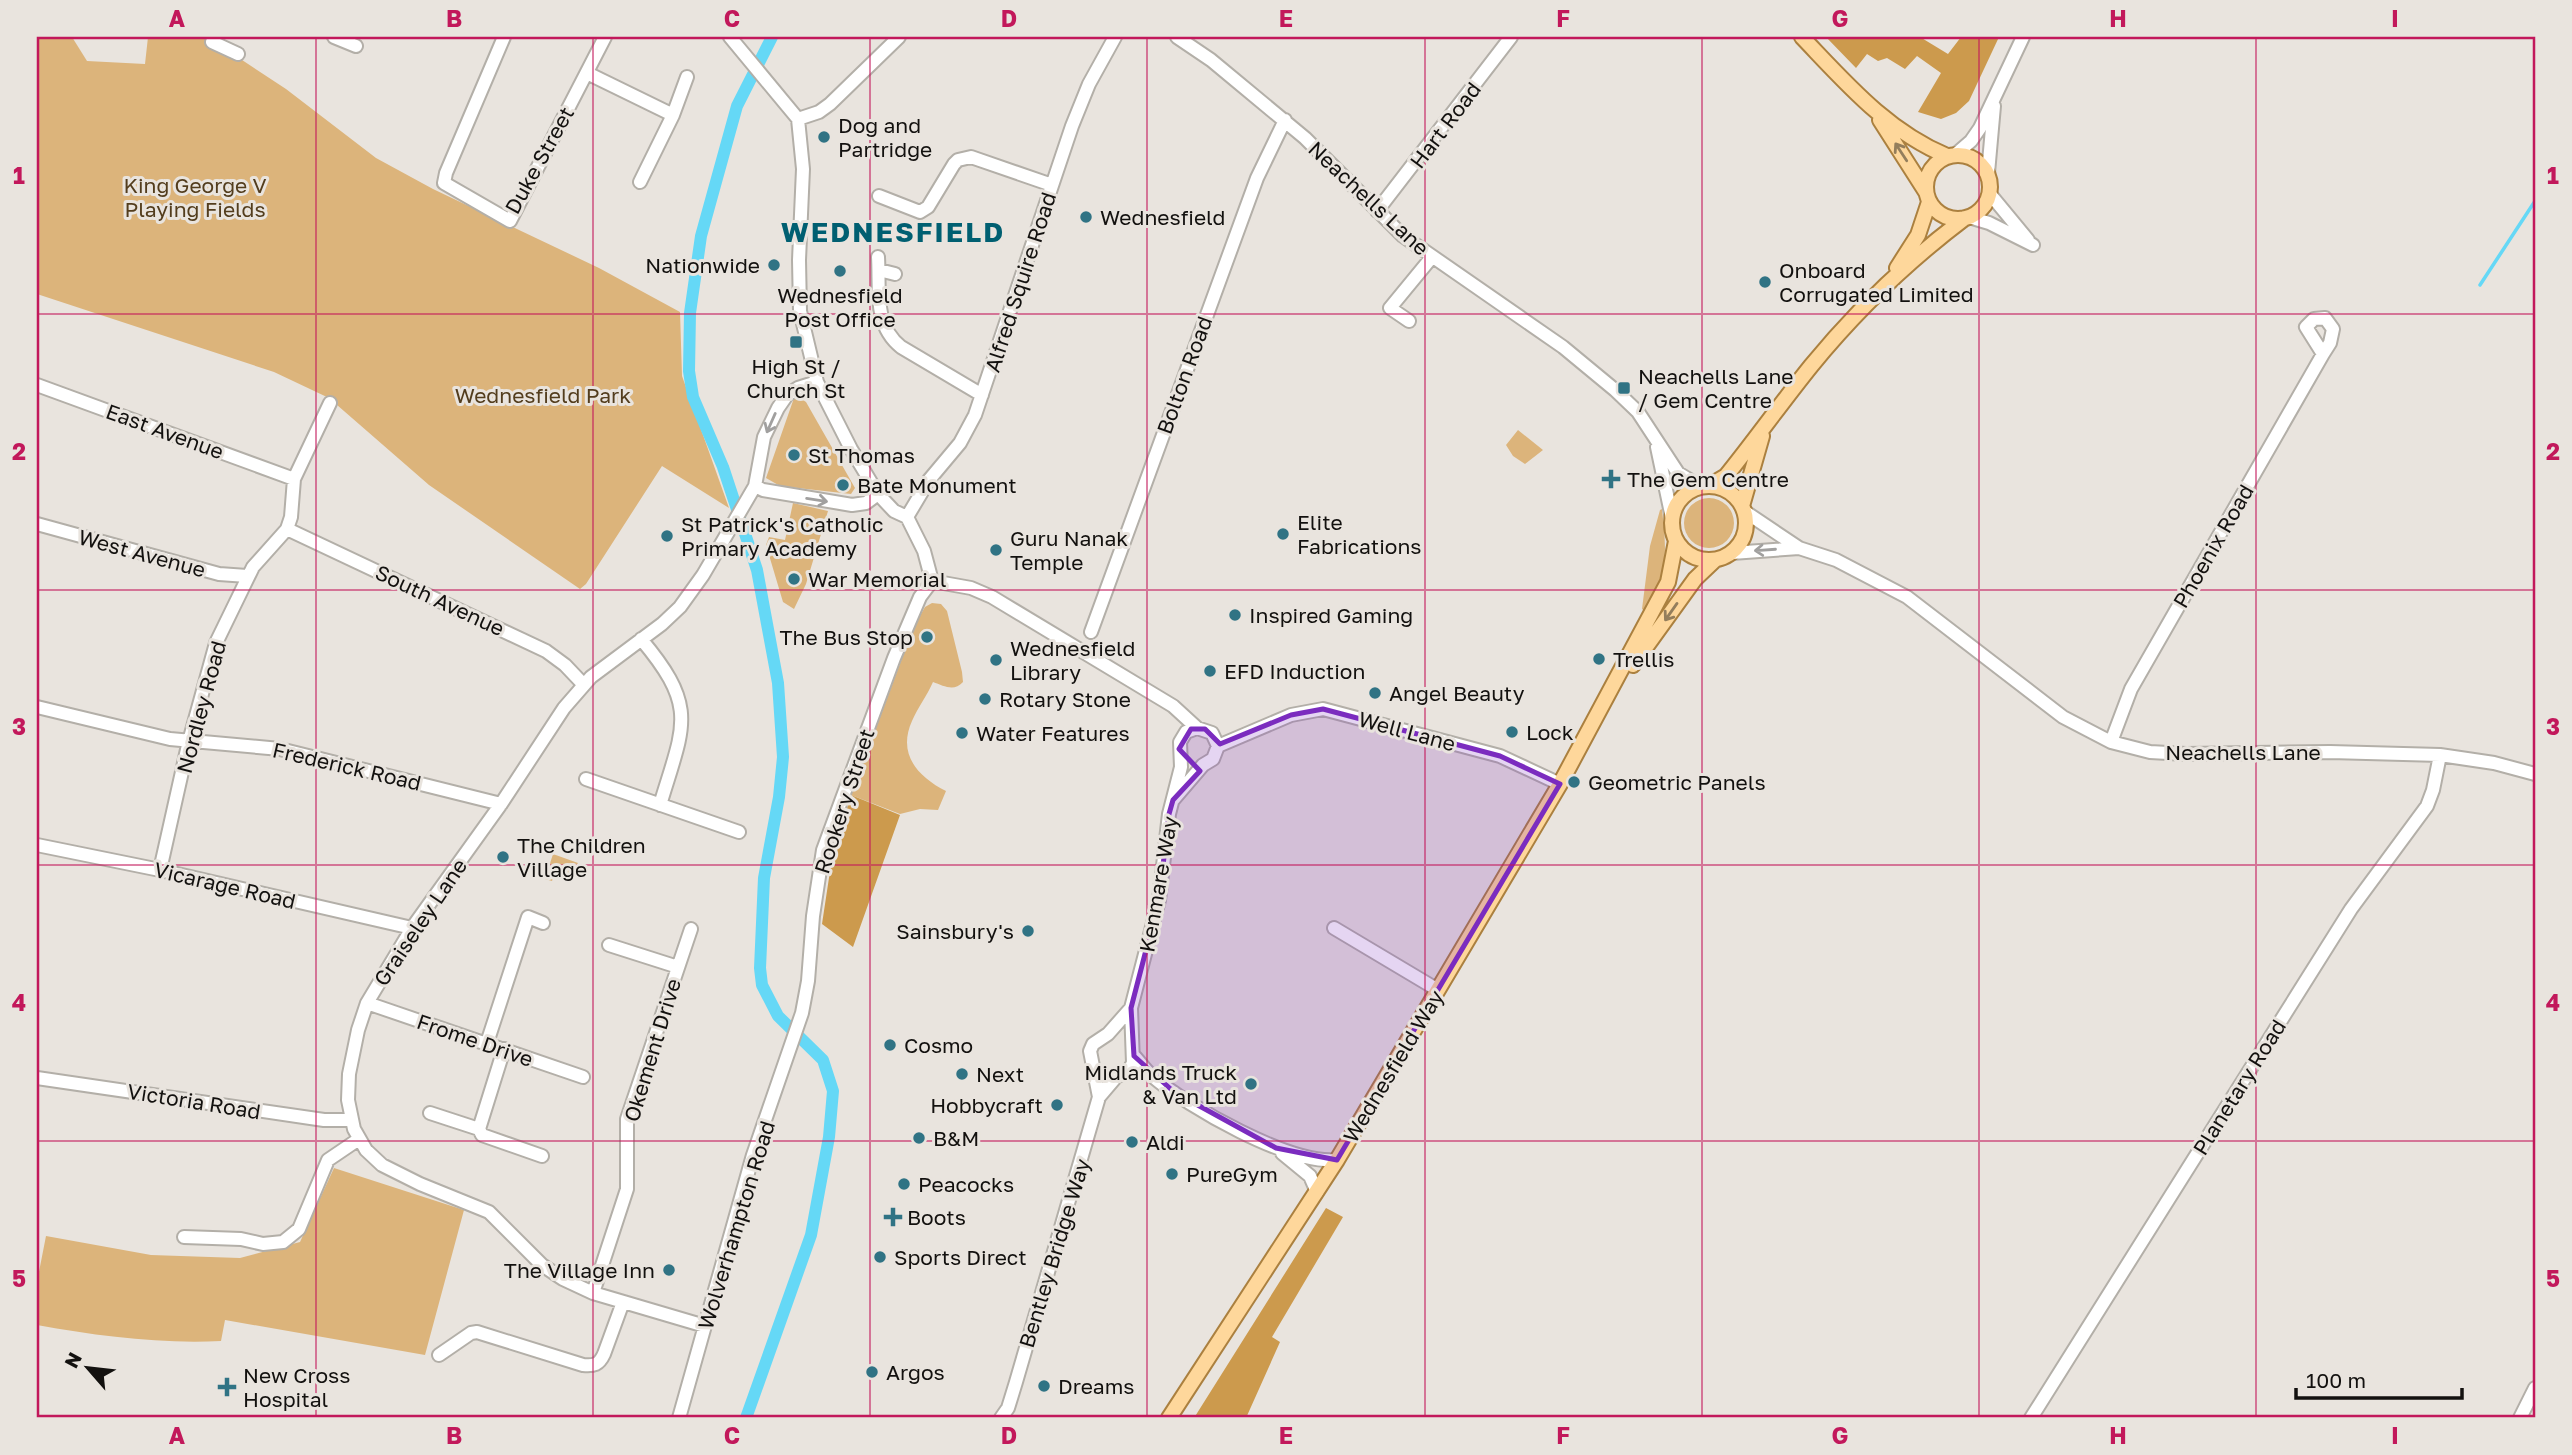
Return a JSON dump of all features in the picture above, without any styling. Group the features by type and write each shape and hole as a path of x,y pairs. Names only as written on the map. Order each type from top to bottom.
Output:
{"main road":[{"path":"1802,37 1875,113 1937,212 1951,219 1967,217"},
{"path":"1705,487 1723,489 1735,496 1743,509 1746,522 1745,534 1732,553 1715,560 1693,557 1676,541 1672,518 1682,498 1726,475 1813,364 1881,289 1940,237 1978,212 1990,194 1989,173 1980,162 1969,155 1951,155 1922,144 1875,113"},
{"path":"1881,289 1919,235 1927,197 1926,182 1932,169 1939,160 1951,155"},
{"path":"1743,509 1764,428"},
{"name":"Wednesfield Way","path":"1170,1417 1337,1160 1559,784 1668,582 1676,541"},
{"name":"Wednesfield Way","path":"1602,708 1695,579 1715,560"}],"street":[{"path":"334,37 356,46"},
{"name":"Duke Street","path":"504,37 444,183 510,221 605,37"},
{"path":"730,37 798,119 803,169 800,311 817,382 851,449 878,494 894,511 907,517 925,551 932,581 971,588 992,597 1174,706 1192,730 1212,733 1251,730"},
{"path":"798,119 819,112 830,104 899,37"},
{"name":"Alfred Squire Road","path":"907,517 929,480 960,443 982,396 1081,103 1115,37"},
{"name":"Neachells Lane","path":"1178,37 1285,120 1343,174 1403,236 1587,366 1638,412 1678,473 1705,487"},
{"name":"Hart Road","path":"1377,211 1511,37"},
{"path":"1951,155 1970,141 1980,128 2023,37"},
{"path":"221,42 238,54"},
{"path":"587,73 673,115"},
{"path":"648,176 687,77"},
{"path":"1989,173 1996,96"},
{"name":"Bolton Road","path":"1091,632 1257,178 1285,120"},
{"path":"879,196 920,212 928,206 954,164 958,160 971,157 1052,185"},
{"path":"1967,217 1989,223 2033,245 1990,194"},
{"path":"1409,321 1385,304 1432,257"},
{"path":"895,274 879,263 881,318 891,338 901,347 982,396"},
{"name":"Phoenix Road","path":"2111,742 2131,689 2323,354"},
{"path":"817,382 787,395 778,408 764,437 755,486 764,490 852,505 866,502 878,494"},
{"name":"East Avenue","path":"37,385 294,479"},
{"path":"287,529 291,517 294,479 330,403"},
{"name":"Neachells Lane","path":"1655,440 1672,518"},
{"name":"Graiseley Lane","path":"705,1326 593,1293 563,1279 542,1265 489,1212 401,1176 382,1165 366,1150 351,1120 348,1100 349,1074 367,1003 412,928 501,804 551,726 584,685 680,607 703,575 755,486"},
{"name":"Neachells Lane","path":"1743,509 1799,548 1836,560 1907,597 2063,717 2111,742 2150,752 2186,754 2342,752 2440,755 2494,763 2535,774"},
{"name":"West Avenue","path":"37,524 219,574 247,576"},
{"name":"Nordley Road","path":"160,870 216,643 247,576 257,560 274,546 287,529"},
{"name":"South Avenue","path":"287,529 546,651 565,665 584,685"},
{"name":"Neachells Lane","path":"1732,553 1799,548"},
{"name":"Rookery Street","path":"796,1032 808,981 815,896 827,839 897,649 920,597 932,581"},
{"path":"641,639 668,673 680,697 682,709 681,737 660,805"},
{"name":"Frederick Road","path":"37,707 170,739 280,749 501,804"},
{"name":"Well Lane","path":"1251,730 1302,712 1332,710 1500,756 1559,784"},
{"path":"1192,730 1180,742 1180,754 1191,764 1203,765"},
{"path":"1173,800 1203,765 1213,759 1218,746 1251,730"},
{"path":"1212,733 1218,746"},
{"name":"Kenmare Way","path":"1130,1008 1159,900 1167,828 1181,767 1180,754"},
{"name":"Planetary Road","path":"2031,1418 2351,909 2427,806 2440,755"},
{"path":"586,779 739,832"},
{"name":"Vicarage Road","path":"37,845 160,870 412,928"},
{"path":"487,1043 528,917 543,923"},
{"path":"1334,928 1438,990"},
{"name":"Okement Drive","path":"593,1293 627,1189 627,1119 691,929"},
{"path":"609,945 678,967"},
{"name":"Frome Drive","path":"367,1003 583,1077"},
{"path":"1099,1097 1090,1051 1099,1038 1108,1034 1130,1008"},
{"path":"1099,1097 1133,1063 1130,1008"},
{"name":"Wolverhampton Road","path":"679,1418 753,1155 796,1032"},
{"path":"1108,1034 1121,1036 1150,1075 1192,1104 1276,1148 1318,1160 1337,1160"},
{"path":"504,1049 480,1129 482,1135 541,1156"},
{"path":"1096,1071 1109,1078 1150,1075"},
{"name":"Victoria Road","path":"37,1077 312,1119 351,1120"},
{"name":"Bentley Bridge Way","path":"1006,1415 1099,1097"},
{"path":"430,1113 480,1129"},
{"path":"184,1237 241,1239 264,1244 283,1242 299,1229 328,1160 359,1139"},
{"path":"1276,1148 1310,1176 1317,1192"},
{"path":"439,1355 471,1333 477,1332 583,1365 594,1366 604,1354 622,1302"},
{"path":"2520,1418 2535,1388"}],"highlighted area":[{"path":"1323,709 1500,756 1560,784 1337,1160 1276,1148 1174,1092 1134,1056 1131,1008 1159,900 1169,814 1173,800 1200,771 1179,749 1191,729 1205,729 1220,744 1291,715"}],"green space":[{"path":"37,37 72,37 87,61 145,64 148,37 207,37 220,42 376,158 433,189 599,268 680,312 682,376 729,508 662,466 586,584 580,589 429,485 329,398 274,372 37,294"},
{"path":"794,398 806,402 855,488 851,494 780,486 766,478"},
{"path":"1518,430 1543,450 1525,464 1513,456 1506,445"},
{"path":"1699,499 1719,499 1733,513 1733,533 1719,547 1699,547 1685,533 1685,513"},
{"path":"793,503 828,511 806,584 794,609 783,602 766,545 769,537 785,540"},
{"path":"1662,509 1664,562 1646,612 1642,609 1650,546"},
{"path":"932,603 941,604 947,611 963,682 952,687 933,682 908,733 907,744 913,763 927,779 946,791 938,810 920,809 900,814 851,795 914,626 925,607"},
{"path":"553,854 578,863 572,878 555,873 552,881 545,879"},
{"path":"334,1168 464,1210 425,1355 225,1320 221,1341 198,1342 129,1338 37,1325 37,1282 46,1236 151,1255 240,1258 300,1242"}],"shaded area":[{"path":"1826,37 1920,37 1948,54 1961,37 1999,37 1969,101 1956,113 1941,119 1918,112 1941,73 1917,56 1905,69 1887,58 1878,61 1867,54 1856,68"},
{"path":"851,795 900,815 853,947 822,924 832,858"},
{"path":"1326,1208 1343,1217 1272,1337 1280,1342 1246,1418 1194,1418"}],"waterway":[{"path":"746,1418 811,1235 829,1137 833,1091 823,1060 778,1016 762,985 760,968 764,878 779,797 783,757 778,683 757,570 723,467 693,397 689,371 690,313 701,236 737,106 772,37"},
{"path":"2480,285 2535,201"}],"place":[{"name":"Dog and Partridge","path":"824,137"},
{"name":"Wednesfield","path":"1086,217"},
{"name":"Nationwide","path":"774,265"},
{"name":"Wednesfield Post Office","path":"840,271"},
{"name":"Onboard Corrugated Limited","path":"1765,282"},
{"name":"High St / Church St","path":"796,342"},
{"name":"Neachells Lane / Gem Centre","path":"1624,388"},
{"name":"St Thomas","path":"794,455"},
{"name":"The Gem Centre","path":"1611,479"},
{"name":"Bate Monument","path":"843,485"},
{"name":"Elite Fabrications","path":"1283,534"},
{"name":"St Patrick's Catholic Primary Academy","path":"667,536"},
{"name":"Guru Nanak Temple","path":"996,550"},
{"name":"War Memorial","path":"794,579"},
{"name":"Inspired Gaming","path":"1235,615"},
{"name":"The Bus Stop","path":"927,637"},
{"name":"Trellis","path":"1599,659"},
{"name":"Wednesfield Library","path":"996,660"},
{"name":"EFD Induction","path":"1210,671"},
{"name":"Angel Beauty","path":"1375,693"},
{"name":"Rotary Stone","path":"985,699"},
{"name":"Lock","path":"1512,732"},
{"name":"Water Features","path":"962,733"},
{"name":"Geometric Panels","path":"1574,782"},
{"name":"The Children Village","path":"503,857"},
{"name":"Sainsbury's","path":"1028,931"},
{"name":"Cosmo","path":"890,1045"},
{"name":"Next","path":"962,1074"},
{"name":"Midlands Truck & Van Ltd","path":"1251,1084"},
{"name":"Hobbycraft","path":"1057,1105"},
{"name":"B&M","path":"919,1138"},
{"name":"Aldi","path":"1132,1142"},
{"name":"PureGym","path":"1172,1174"},
{"name":"Peacocks","path":"904,1184"},
{"name":"Boots","path":"893,1217"},
{"name":"Sports Direct","path":"880,1257"},
{"name":"The Village Inn","path":"669,1270"},
{"name":"Argos","path":"872,1372"},
{"name":"Dreams","path":"1044,1386"},
{"name":"New Cross Hospital","path":"227,1387"}],"district":[{"name":"WEDNESFIELD","path":"893,231"}],"park label":[{"name":"King George V Playing Fields","path":"195,197"},
{"name":"Wednesfield Park","path":"543,395"}]}
